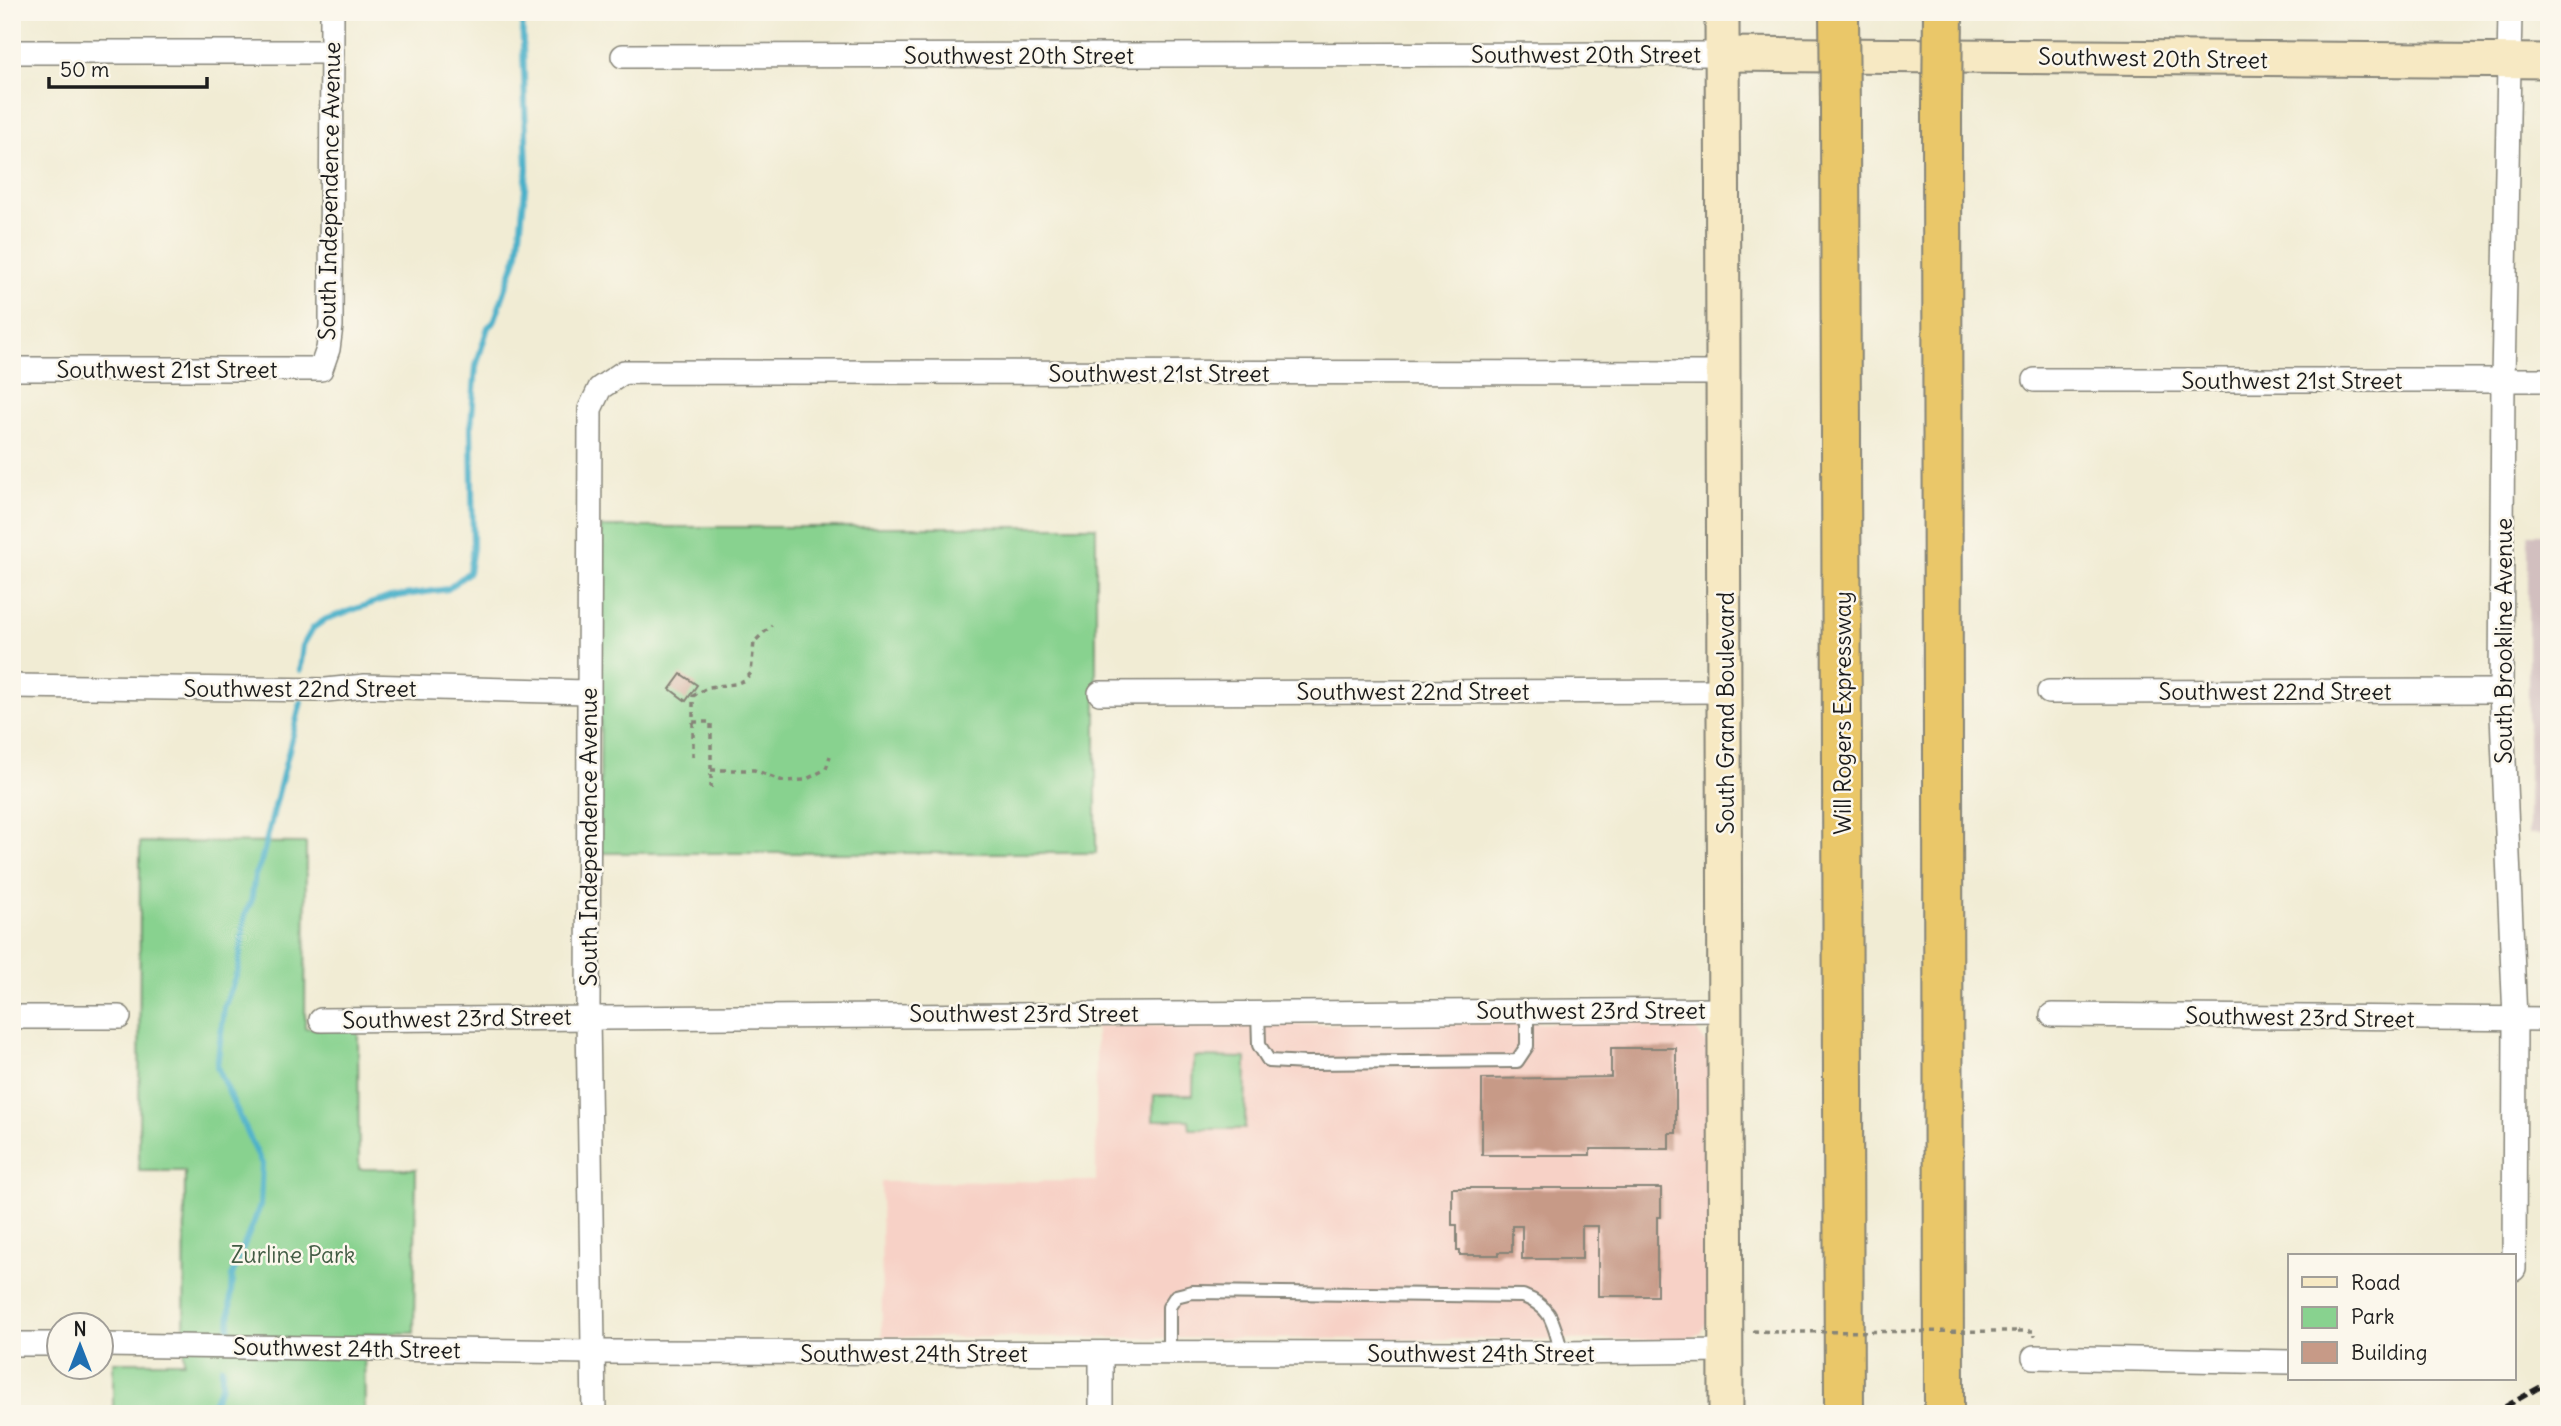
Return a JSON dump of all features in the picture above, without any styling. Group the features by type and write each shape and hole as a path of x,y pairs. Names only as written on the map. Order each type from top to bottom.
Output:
{"highway":[{"name":"Will Rogers Expressway","path":"1839,12 1844,1414"},
{"path":"1942,12 1944,1414"}],"street":[{"name":"South Independence Avenue","path":"321,369 328,349 331,326 332,12"},
{"name":"South Grand Boulevard","path":"1722,12 1727,1010 1737,1341 1727,1414"},
{"name":"South Brookline Avenue","path":"2510,12 2503,380 2501,691 2515,1020 2514,1254"},
{"path":"12,52 332,52"},
{"name":"Southwest 20th Street","path":"623,56 1722,54 2549,61"},
{"name":"Southwest 21st Street","path":"12,369 321,369"},
{"name":"Southwest 21st Street","path":"600,388 624,372 1724,373"},
{"name":"Southwest 21st Street","path":"2035,380 2549,380"},
{"name":"South Independence Avenue","path":"594,1414 588,1016 587,692 590,409 600,388"},
{"name":"Southwest 22nd Street","path":"12,686 326,690 366,686 587,692"},
{"name":"Southwest 22nd Street","path":"1100,693 1725,691"},
{"name":"Southwest 22nd Street","path":"2049,692 2501,691"},
{"name":"Southwest 23rd Street","path":"321,1020 1258,1011 1727,1010"},
{"name":"Southwest 23rd Street","path":"2052,1015 2549,1020"},
{"path":"12,1017 119,1017"},
{"name":"Southwest 24th Street","path":"116,1345 593,1352 1562,1353 1737,1341"},
{"path":"12,1344 46,1344"},
{"path":"1101,1353 1101,1414"},
{"path":"2035,1357 2288,1362"}],"lane":[{"path":"1258,1011 1259,1045 1269,1061 1307,1063 1517,1061 1527,1046 1527,1011"},
{"path":"1169,1353 1169,1307 1176,1296 1192,1292 1523,1296 1540,1303 1550,1315 1562,1353"}],"path":[{"path":"693,757 693,696 709,687 745,680 751,673 754,642 772,625"},
{"path":"693,722 711,722 711,788"},
{"path":"711,770 754,770 783,781 805,780 826,769 830,756"},
{"path":"1737,1341 1781,1332 2018,1331"}],"shaded area":[{"path":"2528,534 2549,534 2549,834 2528,834"},
{"path":"1685,1022 1694,1027 1711,1050 1710,1318 1700,1333 1687,1340 882,1337 881,1182 1096,1181 1096,1026"}],"green space":[{"path":"601,527 1096,527 1096,853 600,853"},
{"name":"Zurline Park","path":"140,842 306,843 305,1028 358,1029 359,1169 416,1169 414,1333 364,1333 365,1414 113,1414 116,1362 184,1362 185,1171 139,1171"},
{"path":"1194,1057 1246,1058 1245,1129 1190,1129 1189,1120 1153,1120 1154,1095 1193,1095"}],"building":[{"path":"681,674 697,685 686,701 670,689"},
{"path":"1611,1048 1676,1048 1676,1133 1669,1133 1669,1149 1590,1149 1590,1155 1482,1155 1482,1079 1611,1077"},
{"path":"1452,1188 1661,1188 1661,1217 1657,1217 1657,1296 1598,1296 1598,1226 1582,1226 1582,1259 1522,1259 1522,1226 1512,1226 1512,1252 1499,1252 1499,1255 1460,1255 1460,1251 1457,1251 1457,1225 1452,1225"}],"waterway":[{"path":"300,670 303,645 313,628 326,619 390,597 448,589 469,572 473,547 471,426 476,366 488,327 494,322 518,253 527,170 522,12"},
{"path":"229,1328 232,1275 260,1206 262,1164 217,1067 224,1008 238,970 245,914 251,902 255,875 262,858 301,702"},
{"path":"207,1414 222,1385 222,1367"}],"railway":[{"path":"2492,1414 2549,1382"}]}
